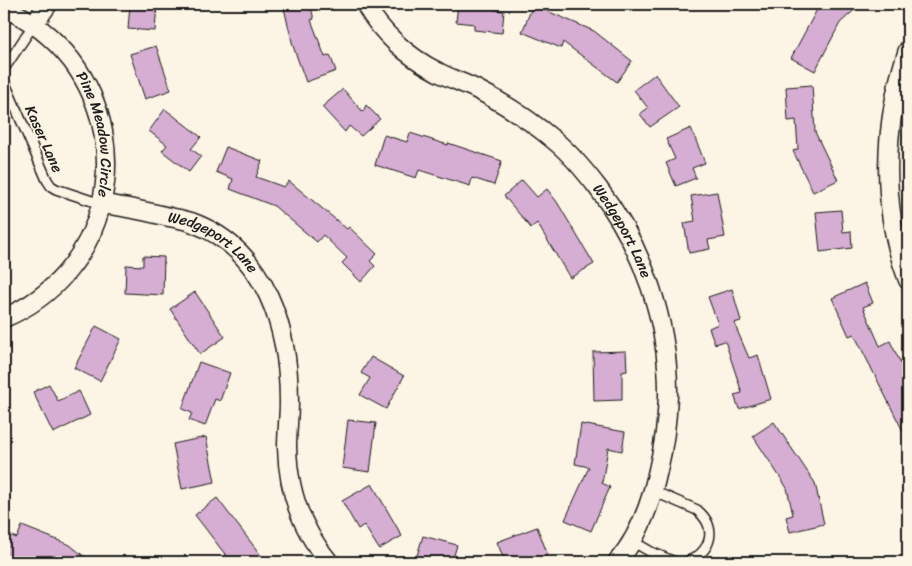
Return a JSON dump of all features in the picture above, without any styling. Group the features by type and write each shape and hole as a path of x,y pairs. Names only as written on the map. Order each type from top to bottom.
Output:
{"street":[{"path":"34,24 48,4"},
{"name":"Wedgeport Lane","path":"364,4 391,38 418,60 436,72 475,88 514,111 556,142 572,157 603,194 631,242 650,286 660,325 666,360 668,396 662,454 653,491 632,541 617,562"},
{"name":"Pine Meadow Circle","path":"4,8 34,24 56,42 78,70 88,86 101,120 106,157 106,175 102,204 93,230 76,260 65,274 41,297 27,307 4,318"},
{"path":"908,50 895,94 889,156 890,200 894,229 908,280"},
{"name":"Wedgeport Lane","path":"102,204 127,207 189,221 225,239 256,272 272,304 282,331 286,349 289,403 287,450 294,499 310,536 319,551 329,562"}],"lane":[{"path":"4,69 34,24"},
{"name":"Kaser Lane","path":"4,81 51,186 102,204"},
{"path":"653,491 697,510 704,515 709,525 711,534 708,545 702,553 686,562"},
{"path":"632,541 651,552 675,562"}],"building":[{"path":"130,4 157,4 155,31 128,29"},
{"path":"283,4 310,4 314,19 311,20 325,57 330,55 336,71 306,82 293,46"},
{"path":"458,4 495,4 495,10 504,11 502,33 474,30 474,24 456,22"},
{"path":"820,4 861,4 840,23 815,71 791,58"},
{"path":"533,5 594,31 632,61 617,82 563,42 561,48 522,32"},
{"path":"156,46 171,90 145,99 130,54"},
{"path":"655,74 679,107 650,127 640,114 648,108 634,90"},
{"path":"812,85 815,132 838,180 813,192 793,151 798,149 796,120 788,121 786,87"},
{"path":"343,89 363,112 366,105 380,119 361,136 349,126 345,132 322,107"},
{"path":"165,109 201,137 191,149 201,156 189,172 162,151 167,145 149,131"},
{"path":"691,128 705,163 692,168 696,178 676,186 666,163 675,159 666,139"},
{"path":"410,133 502,161 494,185 472,178 470,186 419,170 416,178 375,165 384,135 407,142"},
{"path":"226,147 262,161 256,177 284,187 289,181 347,229 349,227 377,254 370,261 375,266 361,282 342,263 347,258 323,235 317,242 274,206 230,189 233,179 216,172"},
{"path":"522,180 537,197 547,189 557,202 594,264 570,278 537,223 531,228 504,196"},
{"path":"717,192 725,237 708,240 710,249 689,253 684,223 695,221 691,196"},
{"path":"841,210 843,232 851,231 852,248 820,252 816,212"},
{"path":"143,256 164,257 163,295 125,293 126,265 143,266"},
{"path":"865,283 873,303 863,307 880,346 890,341 908,378 908,441 854,334 849,336 832,298"},
{"path":"732,289 741,321 734,323 749,358 758,355 771,399 739,409 734,395 742,393 725,341 715,344 709,328 718,324 708,297"},
{"path":"195,292 225,337 200,354 170,309"},
{"path":"96,326 121,339 100,381 74,368"},
{"path":"626,351 627,371 622,372 622,400 594,401 593,352"},
{"path":"371,357 404,376 386,409 360,395 370,378 361,373"},
{"path":"199,362 230,373 220,401 215,399 205,426 189,420 192,413 182,409"},
{"path":"49,384 58,401 79,391 90,415 53,433 33,392"},
{"path":"348,420 376,423 370,472 342,468"},
{"path":"774,422 815,483 824,524 790,532 786,517 793,515 787,488 753,436"},
{"path":"581,424 625,432 622,451 608,448 602,483 610,487 591,531 565,520 589,467 575,464"},
{"path":"206,437 215,482 182,489 173,444"},
{"path":"372,484 402,536 379,549 364,525 358,529 342,501"},
{"path":"217,498 266,562 231,562 195,515"},
{"path":"22,526 70,545 91,562 21,562 4,556 4,533 17,538"},
{"path":"537,527 548,555 531,562 505,562 497,542"},
{"path":"423,536 457,545 452,562 415,562"}]}
